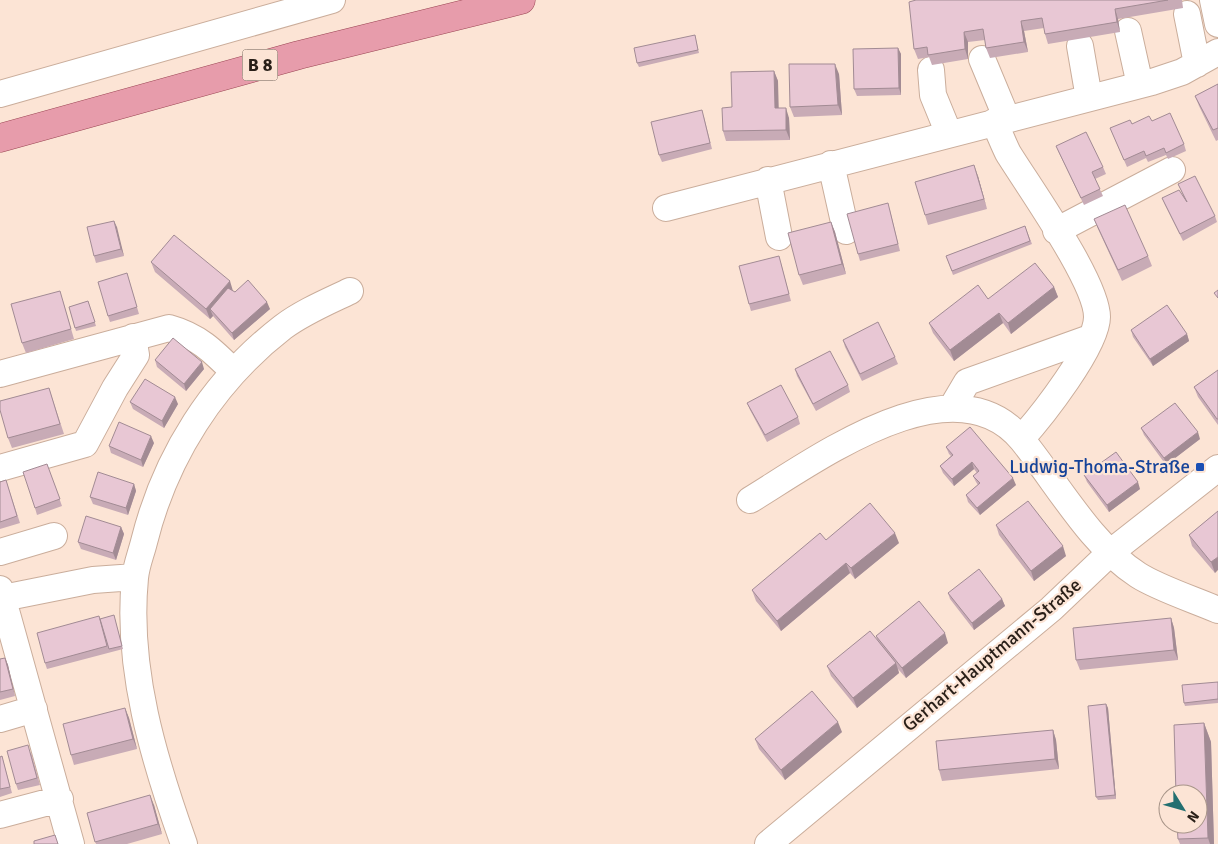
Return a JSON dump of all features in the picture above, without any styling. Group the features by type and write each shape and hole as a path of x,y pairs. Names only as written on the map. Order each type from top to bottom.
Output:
{"main road":[{"name":"B 8","path":"0,138 299,55 521,0"}],"street":[{"path":"0,94 332,0"},
{"path":"1212,0 1218,24"},
{"path":"666,208 1140,85 1182,72 1207,58 1187,14"},
{"path":"1128,31 1140,85"},
{"path":"1080,46 1089,98"},
{"path":"982,59 1007,151 1091,290 1097,317 1080,359 1044,414 1021,439"},
{"path":"931,70 933,95 949,134"},
{"path":"831,164 846,231"},
{"path":"1056,231 1172,170"},
{"path":"768,180 779,237"},
{"path":"184,844 164,787 146,722 135,652 135,577 163,480 193,423 234,372 284,327 306,313 350,291"},
{"path":"0,374 169,328 188,333 208,347 234,372"},
{"path":"0,468 85,444 115,388 136,355 133,337"},
{"path":"951,409 967,382 1090,338"},
{"path":"750,500 852,439 907,416 937,409 983,413 1005,424 1021,439 1075,512 1111,552 1138,575 1218,610"},
{"name":"Gerhart-Hauptmann-Straße","path":"768,844 1050,609 1111,552 1218,468"},
{"path":"0,552 54,536"},
{"path":"71,844 34,709 5,631 1,594 93,580 135,577"},
{"path":"0,719 34,709"},
{"path":"0,816 60,799"}],"building":[{"path":"916,0 1168,0 1115,9 1117,22 1045,34 1042,18 1021,21 1024,42 986,48 983,29 964,32 965,49 928,55 927,47 914,49 909,2"},
{"path":"695,35 698,50 637,63 634,48"},
{"path":"898,48 899,88 854,89 853,49"},
{"path":"789,64 835,64 838,105 790,107"},
{"path":"774,71 775,108 786,108 786,130 723,131 722,108 732,107 731,72"},
{"path":"1218,84 1218,128 1213,130 1195,96"},
{"path":"702,110 710,143 659,155 651,122"},
{"path":"1170,113 1184,144 1166,153 1164,148 1146,156 1144,151 1124,160 1110,128 1130,120 1132,124 1149,116 1152,121"},
{"path":"1086,132 1103,167 1092,172 1100,189 1081,198 1056,146"},
{"path":"974,165 984,199 925,215 915,182"},
{"path":"1195,176 1215,216 1180,234 1162,198 1179,190 1187,202 1178,184"},
{"path":"888,203 898,244 858,254 847,214"},
{"path":"1125,205 1148,256 1118,270 1094,219"},
{"path":"114,221 121,249 94,256 87,227"},
{"path":"831,222 842,264 799,275 788,233"},
{"path":"1025,226 1030,241 952,271 946,256"},
{"path":"174,235 230,281 206,309 151,262"},
{"path":"779,256 789,294 749,304 739,266"},
{"path":"1035,263 1054,287 1008,323 999,313 950,350 929,323 978,285 988,299"},
{"path":"127,273 137,307 108,316 98,282"},
{"path":"248,280 267,302 232,333 210,309 228,288 235,292"},
{"path":"1218,290 1218,298 1214,293"},
{"path":"60,291 71,329 22,343 11,304"},
{"path":"88,301 95,322 75,328 69,307"},
{"path":"1167,305 1187,334 1150,359 1131,330"},
{"path":"878,322 895,357 860,374 843,340"},
{"path":"173,338 202,362 184,384 155,360"},
{"path":"830,351 848,385 813,404 795,369"},
{"path":"1218,370 1218,419 1217,419 1194,387"},
{"path":"145,379 175,397 162,421 130,402"},
{"path":"781,385 798,417 765,435 747,403"},
{"path":"49,388 60,424 8,438 0,410 0,401"},
{"path":"1175,403 1198,432 1164,458 1141,428"},
{"path":"119,422 151,436 141,460 109,446"},
{"path":"970,427 1013,478 977,508 966,495 980,483 973,476 979,471 972,462 952,479 940,466 953,455 946,447"},
{"path":"1116,452 1138,482 1107,505 1084,475"},
{"path":"47,464 60,499 35,508 23,472"},
{"path":"98,472 134,484 126,508 90,497"},
{"path":"6,480 17,516 0,522 0,482"},
{"path":"1028,501 1063,546 1031,571 996,525"},
{"path":"870,503 895,533 851,568 846,563 777,621 752,590 820,533 826,540"},
{"path":"1218,511 1218,557 1211,562 1189,535"},
{"path":"86,516 121,527 113,553 78,542"},
{"path":"979,569 1002,599 972,623 948,593"},
{"path":"919,601 945,633 902,668 876,636"},
{"path":"114,615 122,646 109,649 100,619"},
{"path":"99,616 107,646 45,663 37,633"},
{"path":"1171,618 1174,650 1076,660 1073,628"},
{"path":"870,631 896,663 853,698 827,666"},
{"path":"5,658 13,689 0,692 0,659"},
{"path":"1218,682 1218,699 1184,703 1182,685"},
{"path":"812,691 838,722 781,770 755,739"},
{"path":"1106,704 1115,795 1096,797 1088,706"},
{"path":"125,708 133,739 71,755 63,724"},
{"path":"1204,723 1206,784 1176,784 1174,725"},
{"path":"1053,730 1055,759 939,770 936,741"},
{"path":"28,745 37,778 16,784 7,751"},
{"path":"2,756 10,787 0,789 0,757"},
{"path":"150,795 158,824 95,842 87,813"},
{"path":"1178,834 1208,834 1208,838 1178,839"},
{"path":"55,835 58,844 34,844 34,841"}],"place":[{"name":"Ludwig-Thoma-Straße","path":"1200,467"}]}
